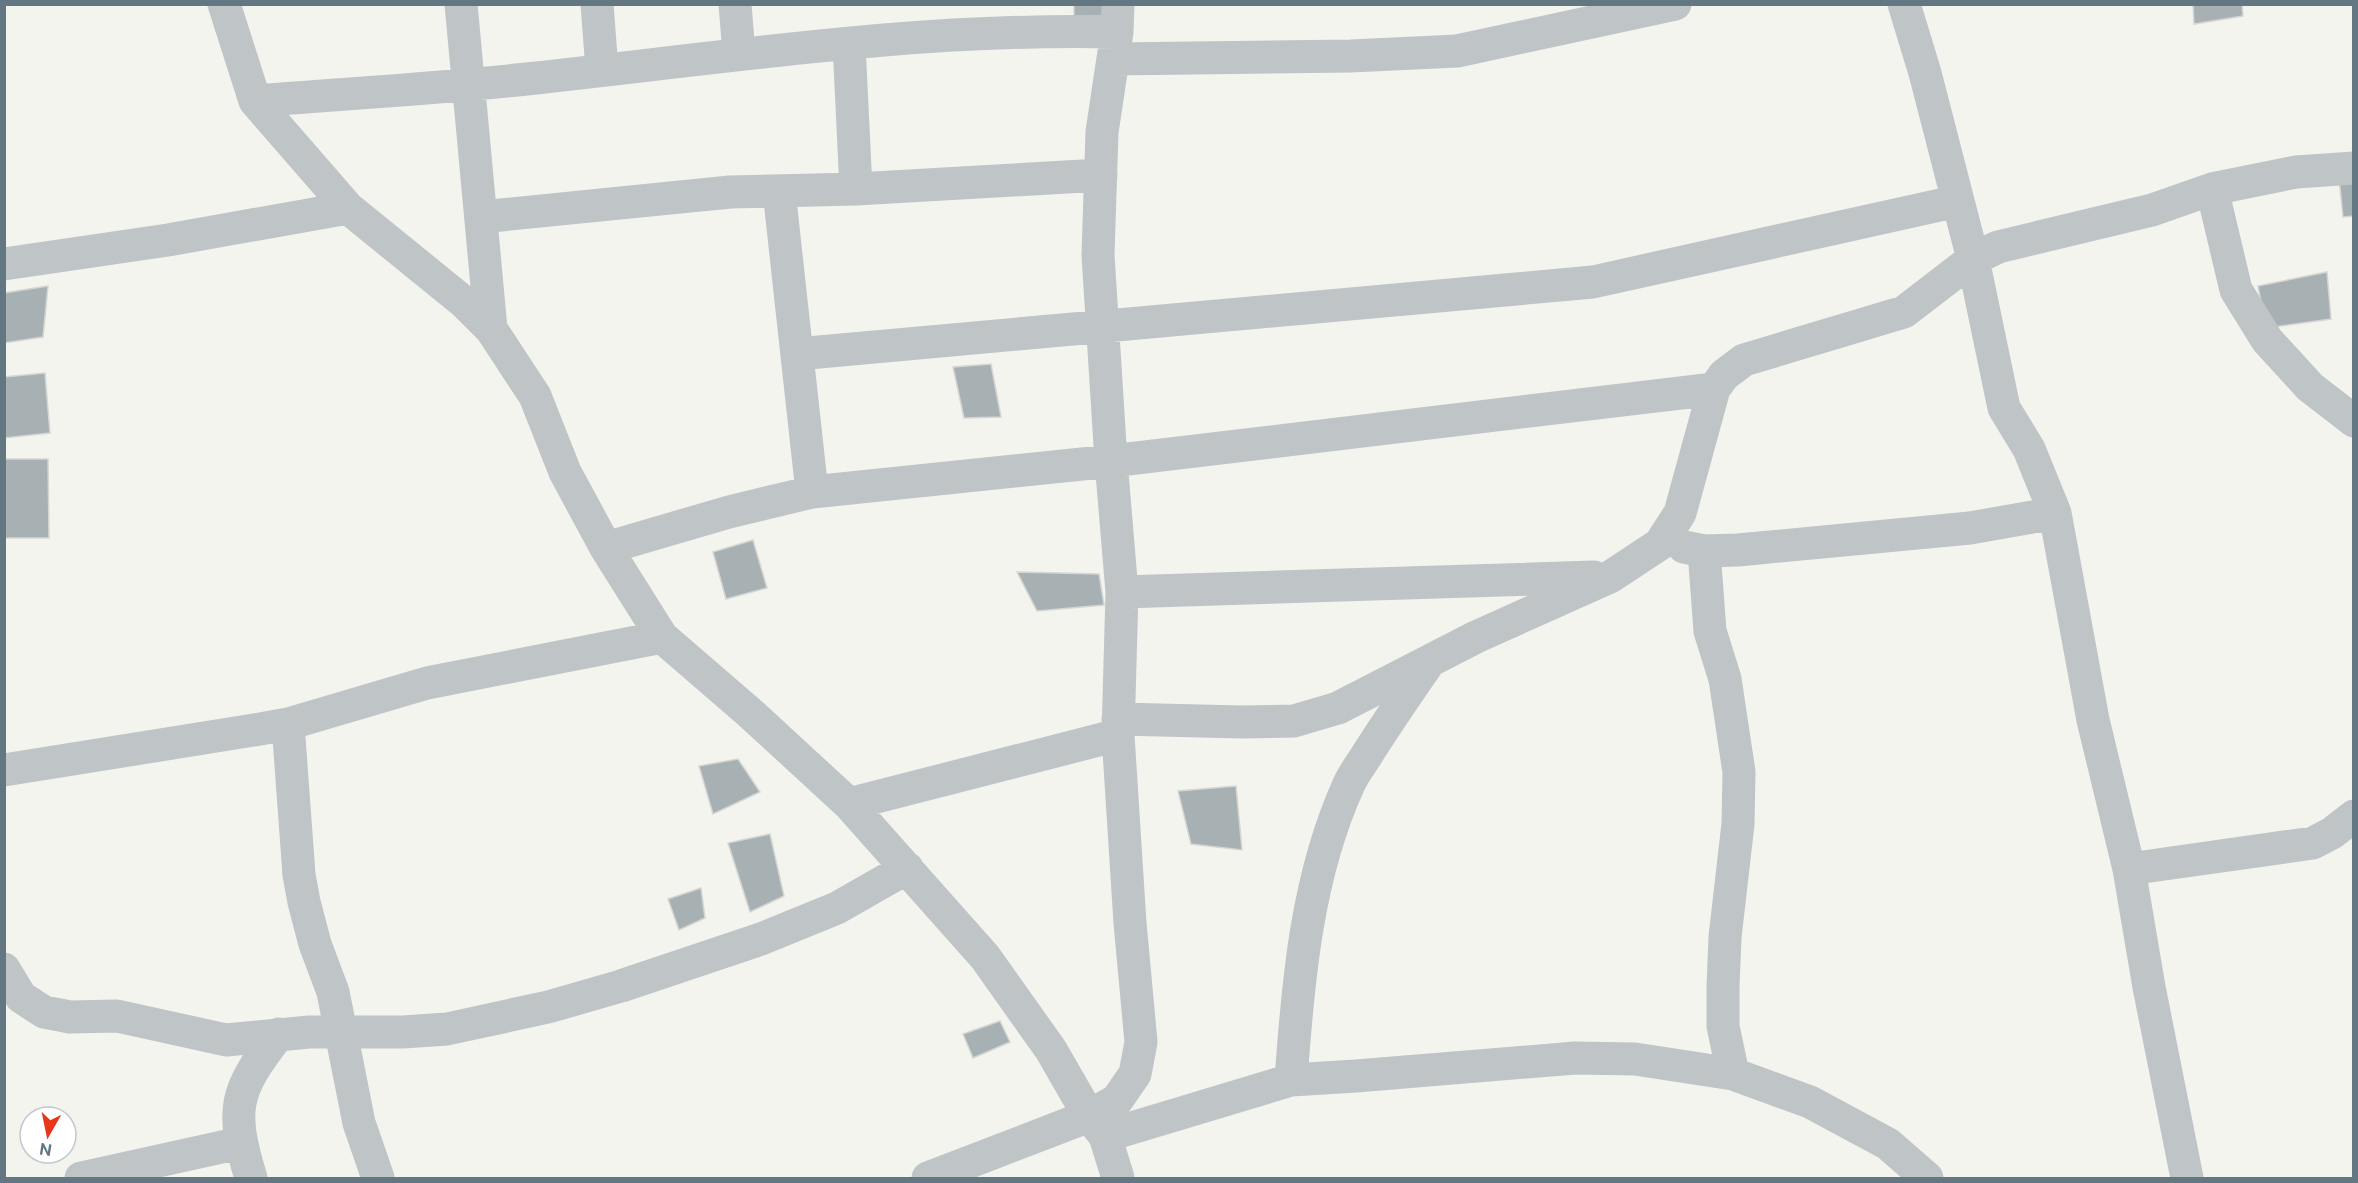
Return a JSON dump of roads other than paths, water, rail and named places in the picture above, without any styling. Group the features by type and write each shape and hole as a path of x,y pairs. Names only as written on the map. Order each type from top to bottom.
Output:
{"street":[{"path":"224,4 255,101 348,208 465,303 491,328 535,396 565,472 606,548 662,637 750,713 849,804 985,957 1051,1050 1097,1126 1118,1179"},
{"path":"460,4 491,328"},
{"path":"597,4 602,70"},
{"path":"735,4 739,54"},
{"path":"255,101 468,84 739,54 963,34 1051,31 1116,32 1351,56 1457,51 1675,4"},
{"path":"1904,4 1925,73 1973,259 2004,408 2029,449 2055,513 2093,720 2129,869 2150,996 2187,1179"},
{"path":"1097,1126 1135,1074 1141,1042 1130,923 1118,727 1122,592 1098,255 1102,132 1116,32"},
{"path":"849,44 856,189"},
{"path":"849,804 1118,727 1294,720 1338,708 1476,637 1610,577 1660,543 1680,513 1714,389 1724,375 1744,360 1904,312 1973,259 1998,247 2152,210 2212,189 2296,172 2354,168"},
{"path":"481,217 730,192 856,189 1101,175"},
{"path":"2212,189 2236,290 2267,340 2310,387 2354,420"},
{"path":"779,191 812,492"},
{"path":"797,354 1593,282 1958,201"},
{"path":"4,264 168,240 348,208"},
{"path":"606,548 729,512 812,492 1111,461 1714,389"},
{"path":"1660,543 1704,550 1738,550 1970,528 2055,513"},
{"path":"1704,550 1710,631 1725,679 1739,772 1738,824 1725,937 1723,987 1723,1026 1733,1074"},
{"path":"1122,592 1610,577"},
{"path":"4,770 288,724 427,683 662,637"},
{"path":"1290,1080 1297,1000 1308,925 1316,880 1331,830 1350,783 1430,661"},
{"path":"288,724 299,874 315,944 333,992 359,1123 378,1179"},
{"path":"2129,869 2313,843 2332,833 2354,816"},
{"path":"4,969 13,998 44,1012 70,1017 117,1016 226,1040 279,1034 447,1029 549,1007 621,986 761,939 837,908 907,868"},
{"path":"251,1179 240,1143 237,1119 241,1094 254,1066 279,1034"},
{"path":"928,1179 1097,1126 1290,1080 1575,1058 1635,1059 1733,1074 1810,1102 1888,1144 1927,1179"},
{"path":"81,1179 240,1143"}]}
